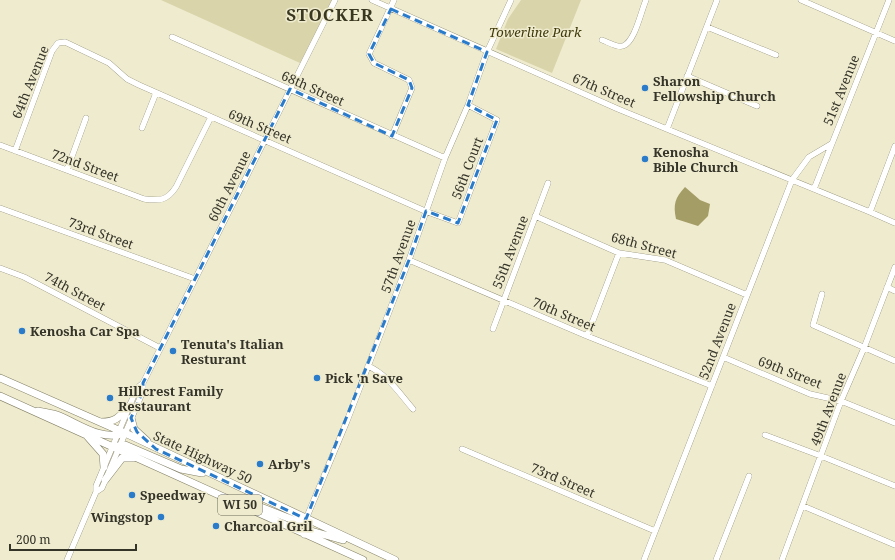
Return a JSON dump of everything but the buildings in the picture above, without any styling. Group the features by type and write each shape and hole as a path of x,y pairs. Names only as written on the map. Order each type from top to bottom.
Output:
{"main road":[{"name":"State Highway 50","path":"0,378 395,560"},
{"name":"WI 50","path":"0,396 116,447 137,458 363,560"},
{"path":"98,422 111,422 118,418 130,405"},
{"path":"24,407 56,415 105,435 120,434"},
{"path":"131,418 134,429 156,449"},
{"path":"87,435 104,456 104,467"},
{"path":"116,447 132,448 181,469 213,476"},
{"path":"105,480 122,458 137,458"},
{"path":"225,498 258,506 296,521 303,522 306,519"},
{"path":"304,534 311,531 320,533 377,552"}],"street":[{"name":"60th Avenue","path":"96,492 102,488 137,388 143,382 335,0"},
{"name":"67th Street","path":"372,0 618,109 895,223"},
{"path":"392,136 412,88 409,80 374,63 370,54 394,0"},
{"name":"57th Avenue","path":"306,519 347,421 409,260 445,158 468,105 487,52 511,0"},
{"path":"602,40 619,46 626,44 633,35 646,0"},
{"path":"667,128 717,0"},
{"path":"801,0 895,41"},
{"name":"51st Avenue","path":"814,189 889,0"},
{"path":"707,27 776,55"},
{"name":"68th Street","path":"172,37 392,136 445,158"},
{"name":"69th Street","path":"58,43 65,42 110,64 127,79 156,93 425,212 458,224"},
{"name":"64th Avenue","path":"15,151 52,51 58,43"},
{"path":"687,76 757,106"},
{"path":"142,128 156,93"},
{"name":"56th Court","path":"458,224 497,120 468,105"},
{"name":"72nd Street","path":"0,145 144,198 158,201 173,192 211,117"},
{"path":"67,170 86,118"},
{"name":"52nd Avenue","path":"644,560 792,180 809,157 831,144"},
{"path":"870,212 895,146"},
{"name":"55th Avenue","path":"493,328 548,183"},
{"name":"73rd Street","path":"0,208 194,279"},
{"name":"68th Street","path":"535,216 619,252 665,260 747,295"},
{"path":"587,336 619,252"},
{"name":"70th Street","path":"409,260 587,336 712,386"},
{"name":"49th Avenue","path":"782,560 822,456 841,401 864,348 895,267"},
{"name":"74th Street","path":"0,268 24,277 160,348"},
{"path":"887,288 895,291"},
{"path":"822,294 813,325 895,361"},
{"name":"69th Street","path":"723,357 810,394 841,401 895,423"},
{"path":"368,366 380,372 388,379 412,409"},
{"name":"60th Avenue","path":"67,560 96,492 96,486 104,467 116,447 120,434 131,418 143,391 143,382"},
{"path":"765,435 822,456 895,486"},
{"name":"73rd Street","path":"462,449 655,531"},
{"path":"716,560 749,476"},
{"path":"803,506 895,545"}],"highlighted area":[{"path":"391,9 487,52 468,105 497,120 458,223 426,211 409,260 306,519 156,449 137,432 131,418 143,391 143,383 290,89 392,136 412,88 409,80 374,63 369,54"}],"green space":[{"path":"161,0 332,0 300,63"},
{"name":"Towerline Park","path":"521,0 581,0 552,73 496,49 508,19"}],"shaded area":[{"path":"685,187 700,200 710,204 708,216 698,226 676,219 675,205 679,195"}],"place":[{"name":"Sharon Fellowship Church","path":"645,88"},
{"name":"Kenosha Bible Church","path":"645,159"},
{"name":"Kenosha Car Spa","path":"22,331"},
{"name":"Tenuta's Italian Resturant","path":"173,351"},
{"name":"Pick 'n Save","path":"317,378"},
{"name":"Hillcrest Family Restaurant","path":"110,398"},
{"name":"Arby's","path":"260,464"},
{"name":"Speedway","path":"132,495"},
{"name":"Wingstop","path":"161,517"},
{"name":"Charcoal Gril","path":"216,526"}],"district":[{"name":"STOCKER","path":"330,15"}]}
